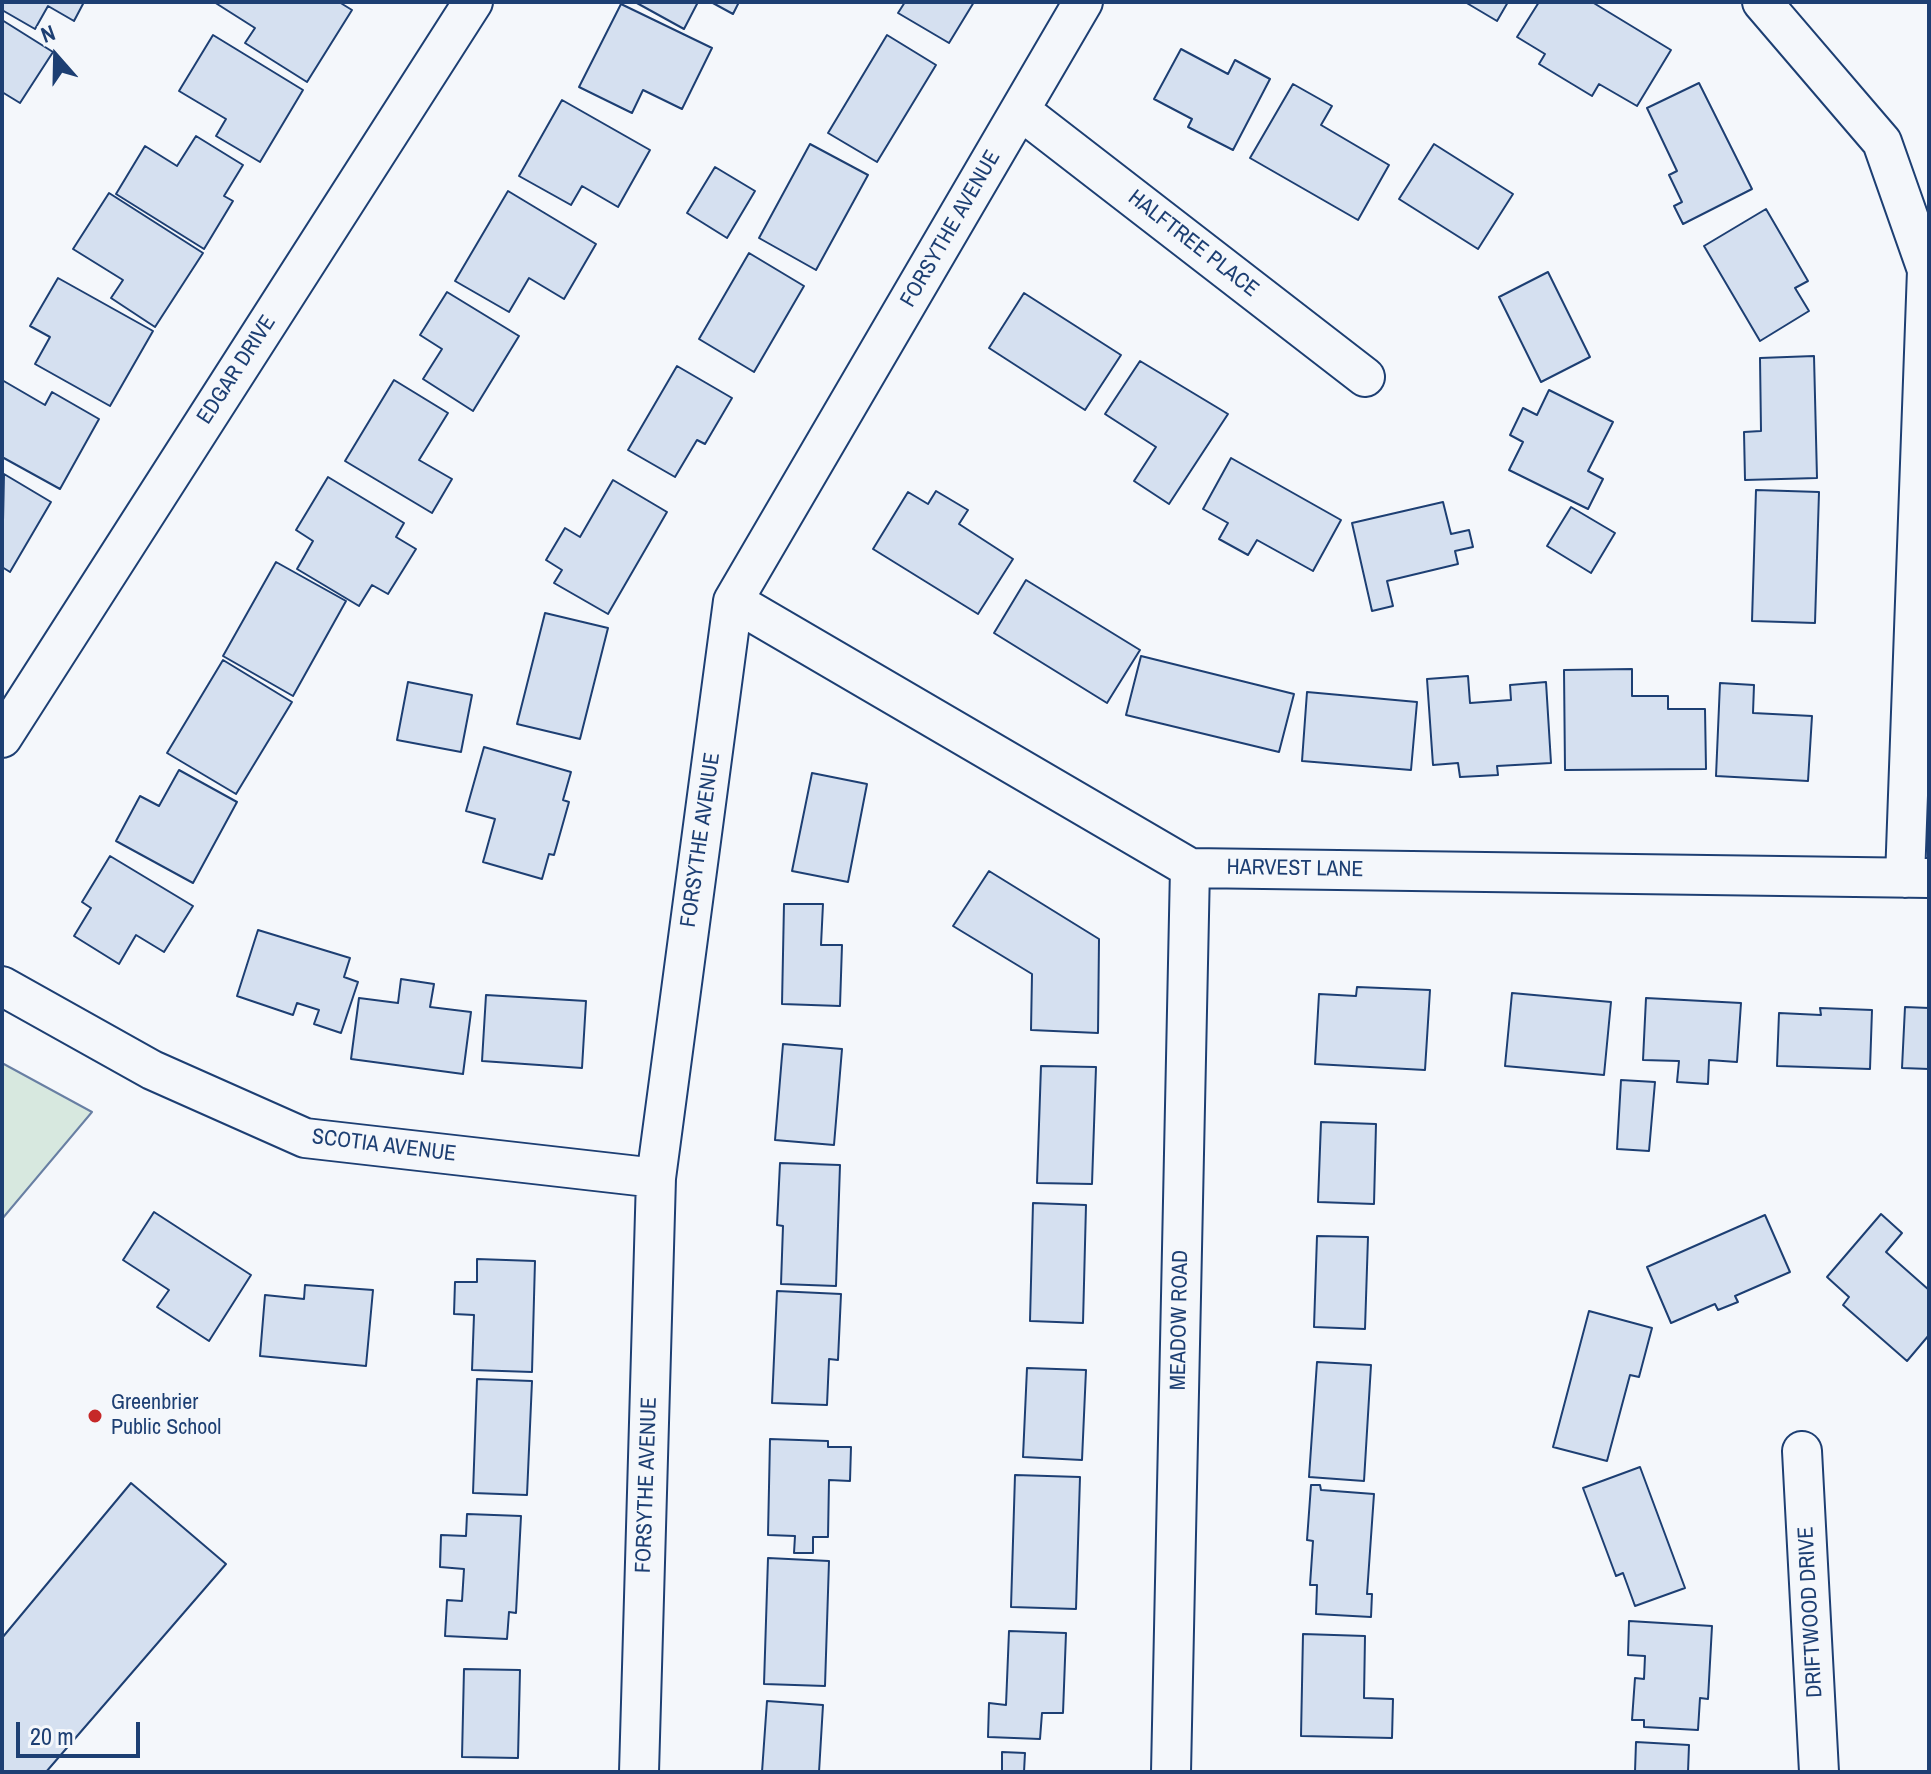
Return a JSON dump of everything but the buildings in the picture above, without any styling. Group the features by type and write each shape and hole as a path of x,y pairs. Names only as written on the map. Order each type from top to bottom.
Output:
{"street":[{"name":"EDGAR DRIVE","path":"2,738 473,2"},
{"name":"FORSYTHE AVENUE","path":"639,1772 656,1178 733,601 1083,2"},
{"path":"1762,2 1882,142 1927,270 1917,878"},
{"name":"HALFTREE PLACE","path":"1021,111 1365,377"},
{"name":"HARVEST LANE","path":"733,601 1190,868 1917,878"},
{"name":"MEADOW ROAD","path":"1171,1772 1190,868"},
{"name":"SCOTIA AVENUE","path":"2,986 152,1070 305,1138 656,1178"},
{"name":"DRIFTWOOD DRIVE","path":"1802,1451 1819,1772"}],"shaded area":[{"path":"2,1063 92,1112 2,1219"}],"place":[{"name":"Greenbrier Public School","path":"95,1416"}]}
